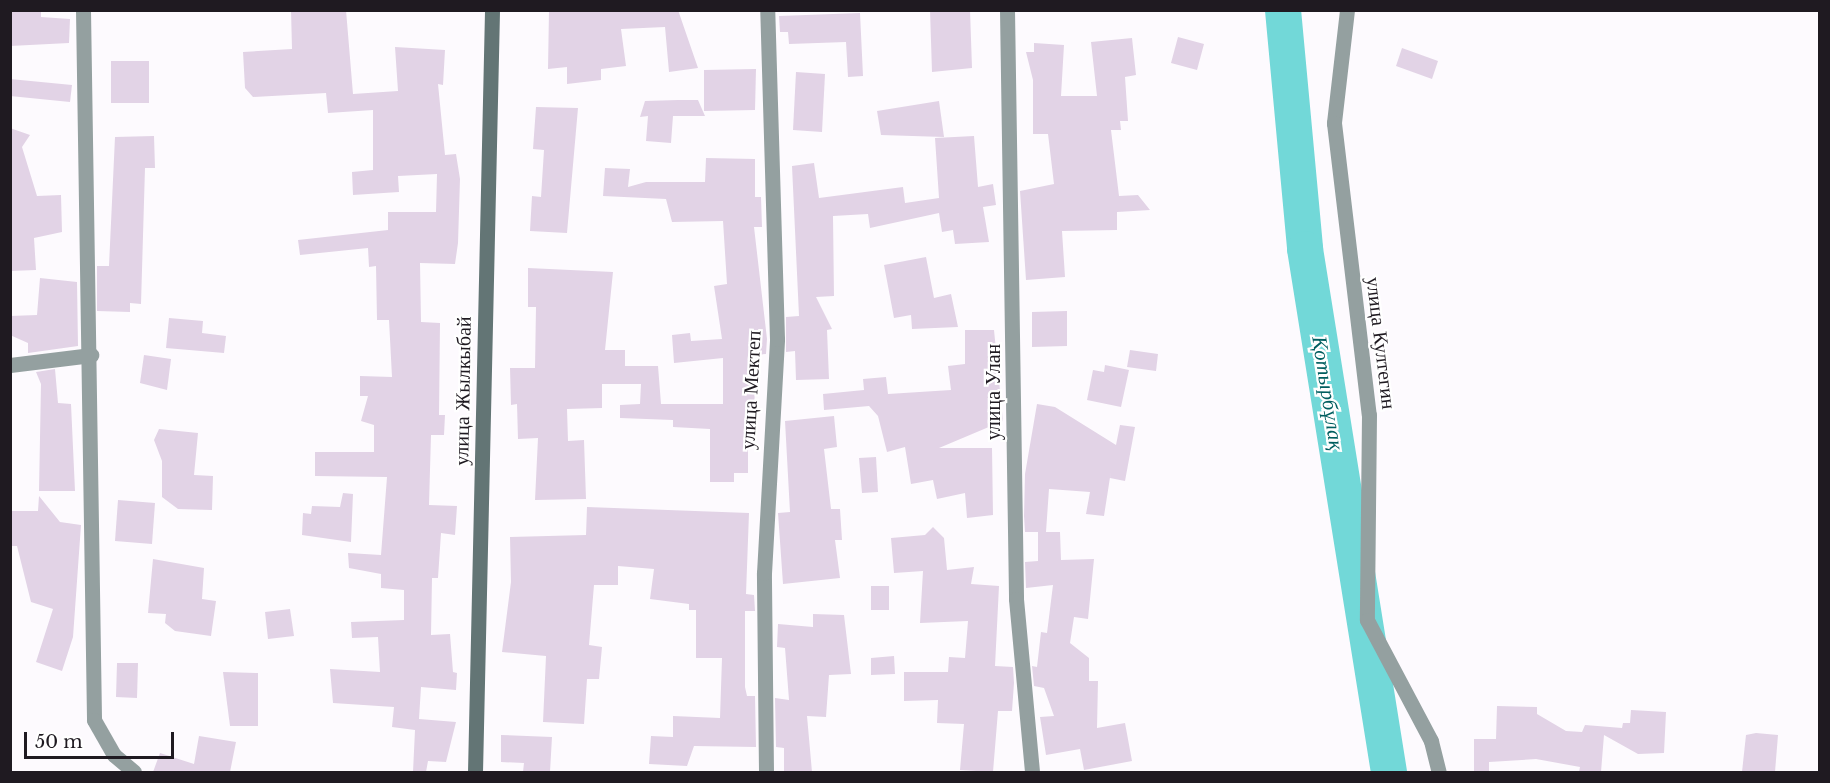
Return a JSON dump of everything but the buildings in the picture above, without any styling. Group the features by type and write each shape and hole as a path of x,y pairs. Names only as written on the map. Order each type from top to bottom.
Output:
{"street":[{"path":"83,10 91,355 94,720 114,755 134,772"},
{"name":"улица Жылкыбай","path":"475,772 492,10"},
{"name":"улица Мектеп","path":"766,772 764,573 777,339 767,10"},
{"name":"улица Улан","path":"1007,10 1015,577 1032,772"},
{"name":"улица Култегин","path":"1347,10 1334,123 1369,416 1367,620 1431,741 1439,772"},
{"path":"10,365 91,355"}],"waterway":[{"name":"Қотырбұлақ","path":"1283,10 1305,249 1389,772"}]}
